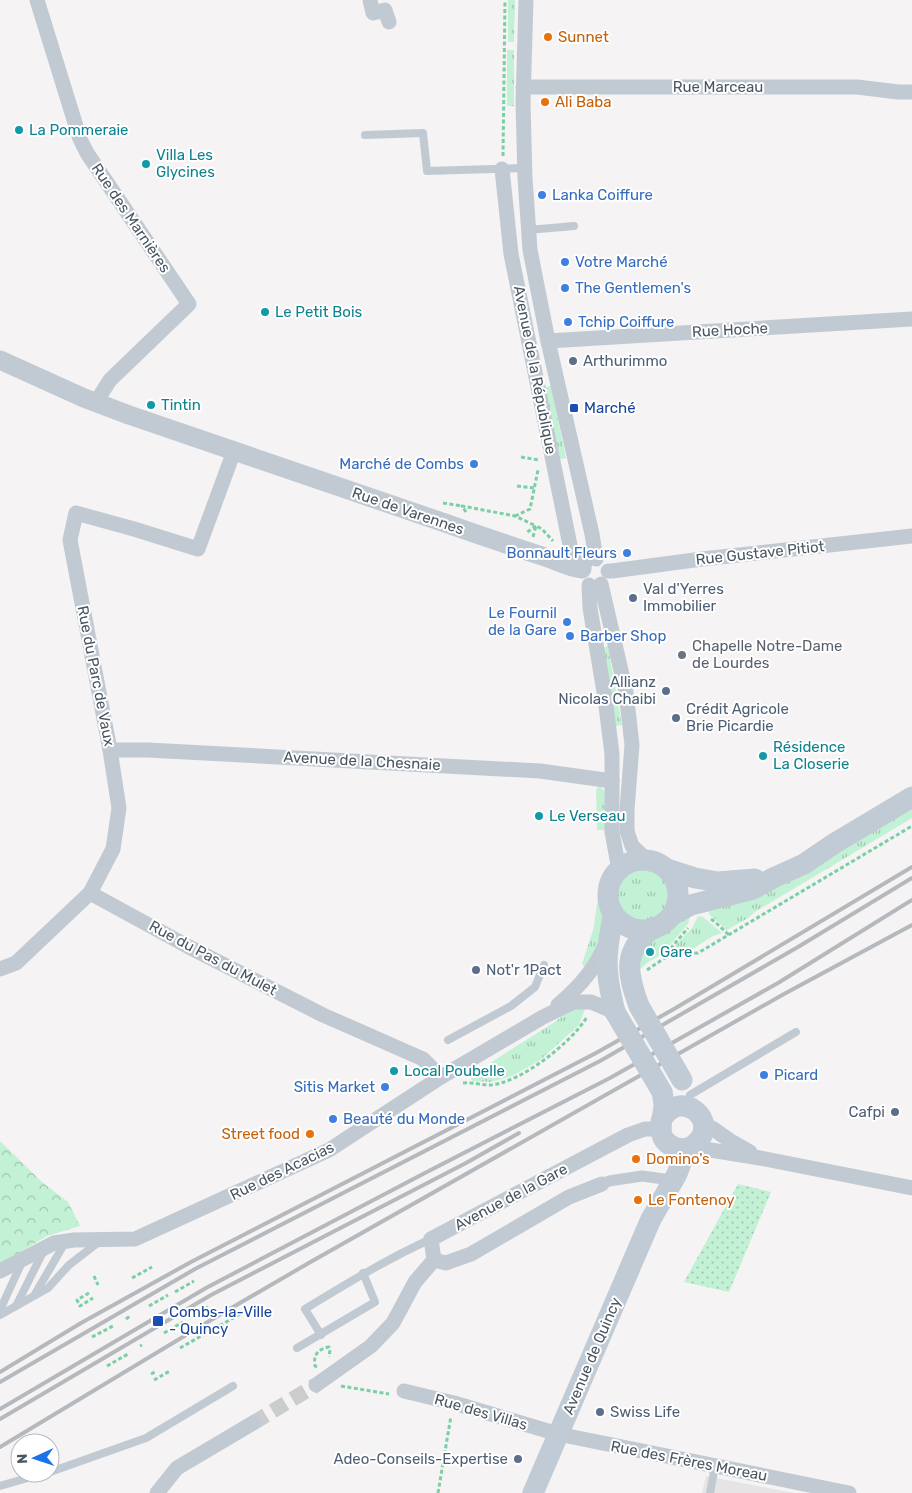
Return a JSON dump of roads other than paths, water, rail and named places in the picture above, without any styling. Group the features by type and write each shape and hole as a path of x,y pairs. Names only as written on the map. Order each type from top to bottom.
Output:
{"main road":[{"path":"673,1138 698,1143 701,1137 693,1103 636,997 630,975 630,955 641,937 664,923 672,915 691,905 753,889 804,864 835,843 912,797"},
{"path":"673,1138 662,1092 615,1012 609,987 607,971 612,921 609,890 612,879 619,870 632,862 646,860 695,878 718,882 773,878"},
{"path":"667,869 677,886 677,901 672,915"},
{"path":"612,921 621,921 630,927 642,930 653,928"},
{"path":"673,1138 665,1114 677,1106 691,1107 693,1103"},
{"name":"Avenue de Quincy","path":"652,1220 673,1138"},
{"name":"Avenue de Quincy","path":"533,1493 652,1220 677,1174 673,1138"}],"street":[{"name":"Rue des Marnières","path":"36,0 86,153 189,304 110,380 96,402"},
{"path":"370,0 373,13 385,10 389,22"},
{"name":"Avenue de la République","path":"526,0 523,87 524,168 530,250 548,341 592,534 594,572 590,608 612,754 612,832 619,870"},
{"name":"Rue Marceau","path":"523,87 857,87 912,92"},
{"name":"Avenue de la République","path":"502,169 511,254 571,550 594,572 626,692 632,745 627,831 632,846 646,860"},
{"name":"Rue Hoche","path":"548,341 912,319"},
{"name":"Rue de Varennes","path":"0,360 129,415 489,540 594,572"},
{"name":"Rue du Parc de Vaux","path":"90,893 112,850 119,808 110,750 70,540 76,513 198,549 234,451"},
{"name":"Rue Gustave Pitiot","path":"594,572 912,536"},
{"name":"Avenue de la Chesnaie","path":"110,750 148,750 540,771 612,781"},
{"path":"0,969 16,963 90,893"},
{"name":"Rue du Pas du Mulet","path":"90,893 189,947 323,1015 423,1059 441,1077"},
{"name":"Rue des Acacias","path":"543,1017 571,994 587,976 604,950 612,921"},
{"name":"Rue des Acacias","path":"1,1272 24,1258 54,1244 67,1241 135,1239 329,1150 441,1077 543,1017 574,1002 591,1002 615,1012"},
{"path":"693,1103 712,1128 760,1158"},
{"name":"Avenue de la Gare","path":"431,1239 628,1135 645,1129 673,1138 760,1158 912,1188"},
{"path":"434,1260 446,1263 471,1254 569,1197 609,1181 642,1176 664,1179"},
{"path":"431,1239 434,1260"},
{"path":"322,1376 371,1346 393,1323 414,1282 434,1260"},
{"name":"Rue des Villas","path":"404,1391 454,1403 558,1434"},
{"path":"157,1493 177,1468 254,1423"},
{"name":"Rue des Frères Moreau","path":"558,1434 848,1493"}],"lane":[{"path":"365,135 423,133 427,171 524,168"},
{"path":"528,230 574,226"},
{"path":"448,1040 512,1006 535,987 544,964"},
{"path":"693,1103 796,1032"},
{"name":"Avenue de la Gare","path":"321,1334 305,1309 364,1273 431,1239"},
{"path":"0,1315 48,1288 69,1265 102,1240"},
{"path":"34,1295 67,1241"},
{"path":"16,1306 44,1248"},
{"path":"0,1310 24,1258"},
{"path":"297,1348 375,1302 364,1273"},
{"path":"60,1468 146,1438 233,1386"},
{"path":"710,1493 715,1466"}],"tunnel":[{"path":"253,1423 316,1385"}],"railway":[{"path":"0,1372 81,1323 191,1262 596,1053 674,1009 912,867"},
{"path":"0,1382 195,1269 600,1061 798,947 912,878"},
{"path":"0,1409 206,1288 610,1078 778,983 912,900"},
{"path":"0,1447 307,1264 784,994 912,925"},
{"path":"0,1419 211,1295 466,1163 519,1133"}],"place":[{"name":"Sunnet","path":"548,37"},
{"name":"Ali Baba","path":"545,102"},
{"name":"La Pommeraie","path":"19,130"},
{"name":"Villa Les Glycines","path":"146,164"},
{"name":"Lanka Coiffure","path":"542,195"},
{"name":"Votre Marché","path":"565,262"},
{"name":"The Gentlemen's","path":"565,288"},
{"name":"Le Petit Bois","path":"265,312"},
{"name":"Tchip Coiffure","path":"568,322"},
{"name":"Arthurimmo","path":"573,361"},
{"name":"Tintin","path":"151,405"},
{"name":"Marché","path":"574,408"},
{"name":"Marché de Combs","path":"474,464"},
{"name":"Bonnault Fleurs","path":"627,553"},
{"name":"Val d'Yerres Immobilier","path":"633,598"},
{"name":"Le Fournil de la Gare","path":"567,622"},
{"name":"Barber Shop","path":"570,636"},
{"name":"Chapelle Notre-Dame de Lourdes","path":"682,655"},
{"name":"Allianz Nicolas Chaibi","path":"666,691"},
{"name":"Crédit Agricole Brie Picardie","path":"676,718"},
{"name":"Résidence La Closerie","path":"763,756"},
{"name":"Le Verseau","path":"539,816"},
{"name":"Gare","path":"650,952"},
{"name":"Not'r 1Pact","path":"476,970"},
{"name":"Local Poubelle","path":"394,1071"},
{"name":"Picard","path":"764,1075"},
{"name":"Sitis Market","path":"385,1087"},
{"name":"Cafpi","path":"895,1112"},
{"name":"Beauté du Monde","path":"333,1119"},
{"name":"Street food","path":"310,1134"},
{"name":"Domino's","path":"636,1159"},
{"name":"Le Fontenoy","path":"638,1200"},
{"name":"Combs-la-Ville - Quincy","path":"158,1321"},
{"name":"Swiss Life","path":"600,1412"},
{"name":"Adeo-Conseils-Expertise","path":"518,1459"}]}
